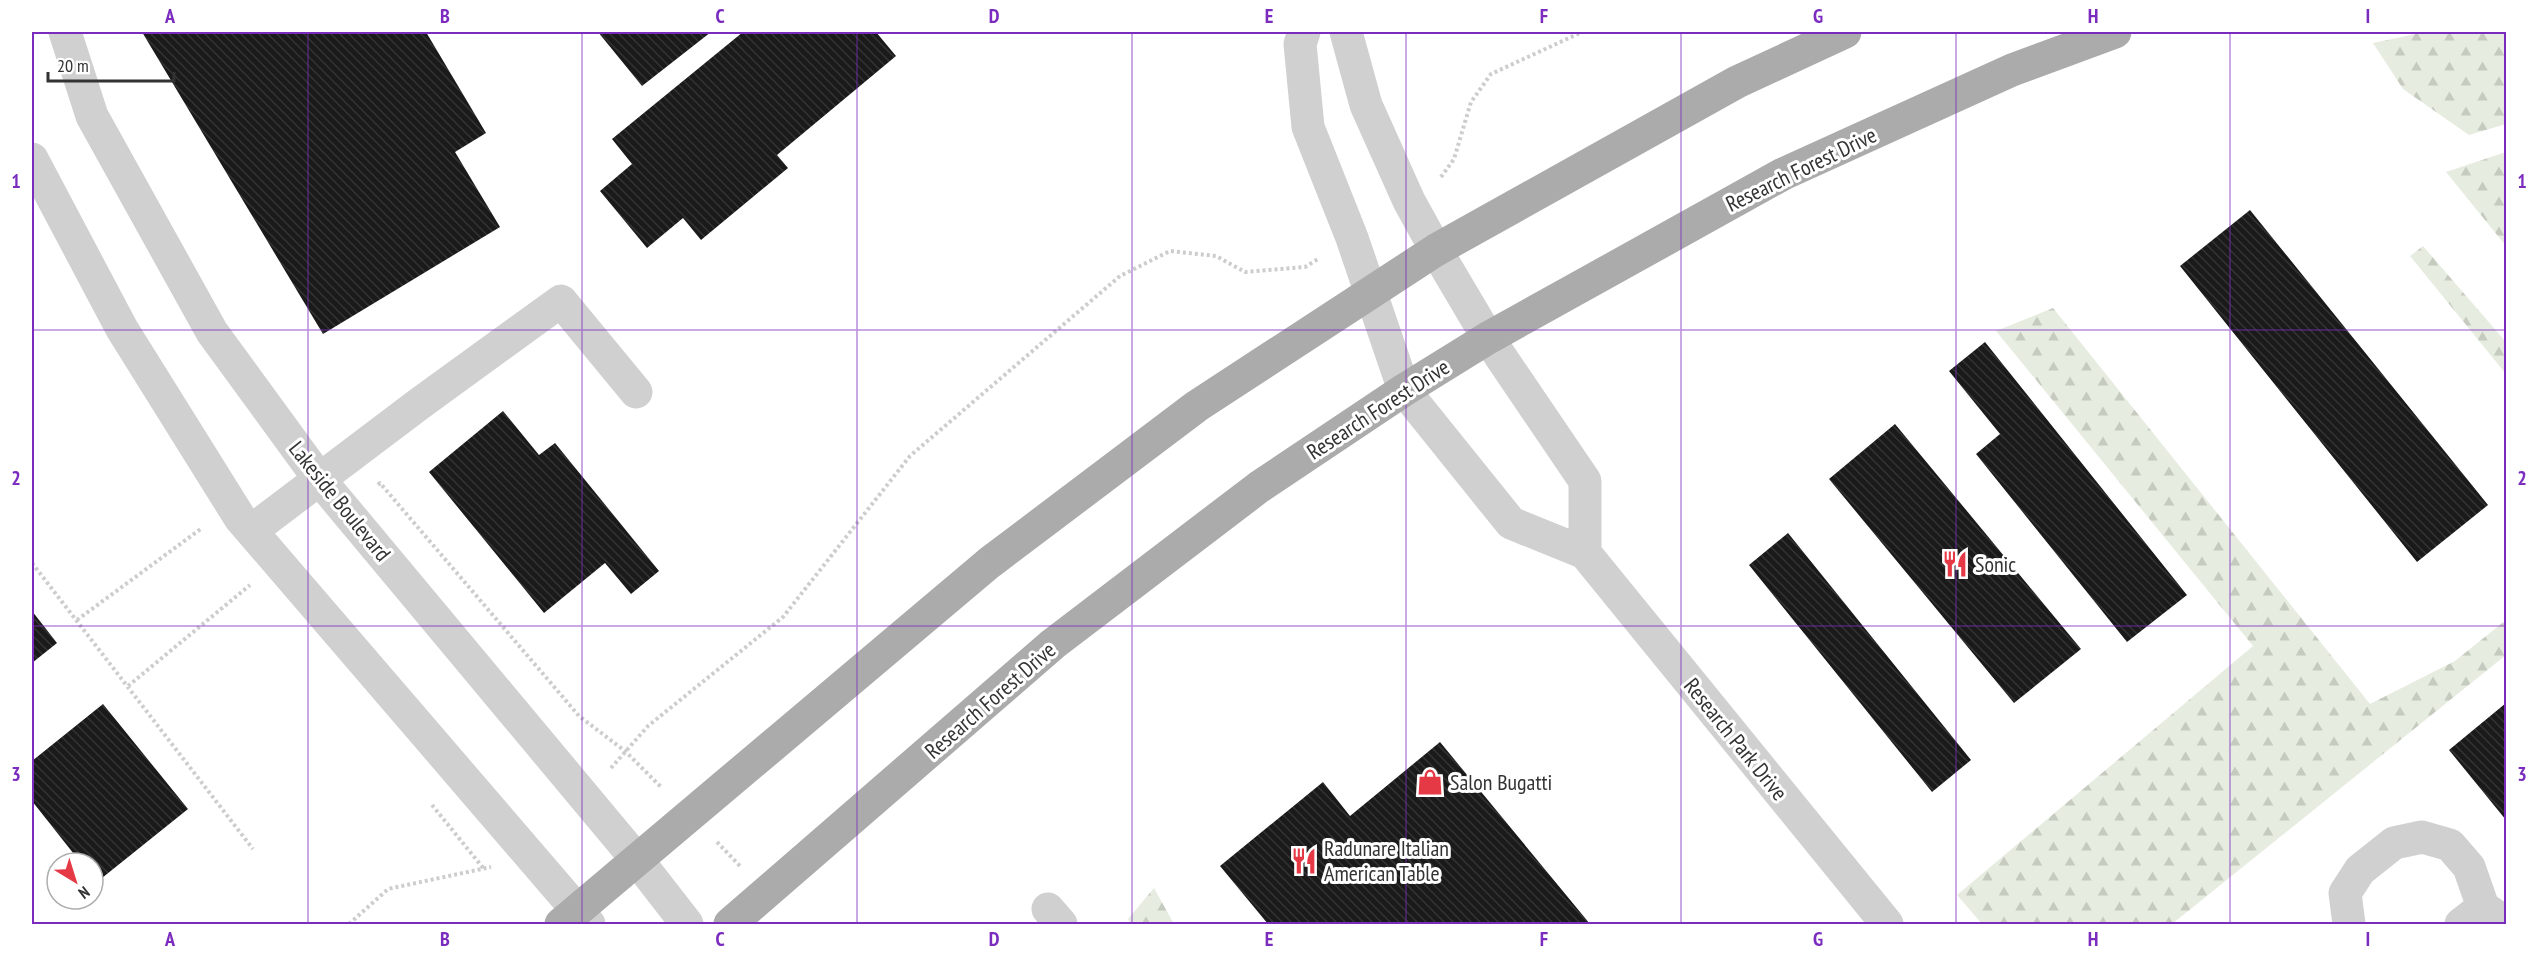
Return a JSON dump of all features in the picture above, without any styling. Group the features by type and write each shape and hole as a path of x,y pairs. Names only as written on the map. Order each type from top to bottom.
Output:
{"main road":[{"path":"576,920 638,861 989,563 1197,406 1436,250 1737,82 1845,32"},
{"name":"Research Forest Drive","path":"730,924 1053,644 1259,487 1404,390 1488,338 1783,174 2012,69 2115,32"}],"street":[{"name":"Lakeside Boulevard","path":"65,32 92,116 212,332 320,480 638,861 687,924"},
{"name":"Research Park Drive","path":"1304,32 1300,44 1308,128 1352,238 1404,390 1511,523 1585,553 1887,924"},
{"path":"1346,32 1366,105 1409,201 1488,338 1584,481 1585,553"},
{"path":"32,159 122,329 231,504 251,531 525,849 576,920"},
{"path":"251,531 418,404 561,301 636,392"},
{"path":"2349,924 2345,893 2360,870 2394,843 2422,837 2450,845 2469,867 2484,918"}],"path":[{"path":"1409,201 1434,186 1454,159 1471,102 1491,74 1582,32"},
{"path":"589,802 616,761 648,726 783,617 910,456 1120,276 1170,251 1216,256 1245,272 1305,267 1352,238"},
{"path":"32,563 253,849"},
{"path":"349,924 388,890 454,874 484,870 525,849"}],"green space":[{"path":"2425,32 2506,32 2506,124 2469,135 2403,89 2373,43"},
{"path":"2506,152 2506,246 2446,172"},
{"path":"2423,246 2506,342 2506,374 2410,256"},
{"path":"2053,308 2370,704 2455,661 2506,620 2506,655 2172,924 1982,924 1957,895 2253,646 1996,331"},
{"path":"1154,888 1174,924 1131,924 1128,919"}],"building":[{"path":"142,32 426,32 486,133 455,152 500,227 323,334"},
{"path":"598,32 711,32 642,86"},
{"path":"743,32 876,32 896,56 777,155 788,168 701,240 683,218 647,248 600,191 632,164 612,139"},
{"path":"2250,210 2488,505 2417,562 2180,266"},
{"path":"1985,342 2187,595 2127,642 1976,454 2000,434 1949,371"},
{"path":"503,411 539,455 555,443 659,571 631,594 605,563 544,613 429,472"},
{"name":"Sonic","path":"1895,424 2081,649 2014,703 1829,479"},
{"path":"1788,533 1971,760 1932,792 1749,565"},
{"path":"32,611 57,643 32,663"},
{"path":"2506,703 2506,820 2449,750"},
{"path":"103,704 188,809 105,876 105,851 72,851 32,801 32,761"},
{"path":"1440,742 1590,924 1268,924 1220,866 1323,782 1350,816"}],"place":[{"name":"Sonic","path":"1955,564"},
{"name":"Salon Bugatti","path":"1430,782"},
{"name":"Radunare Italian American Table","path":"1304,861"}]}
